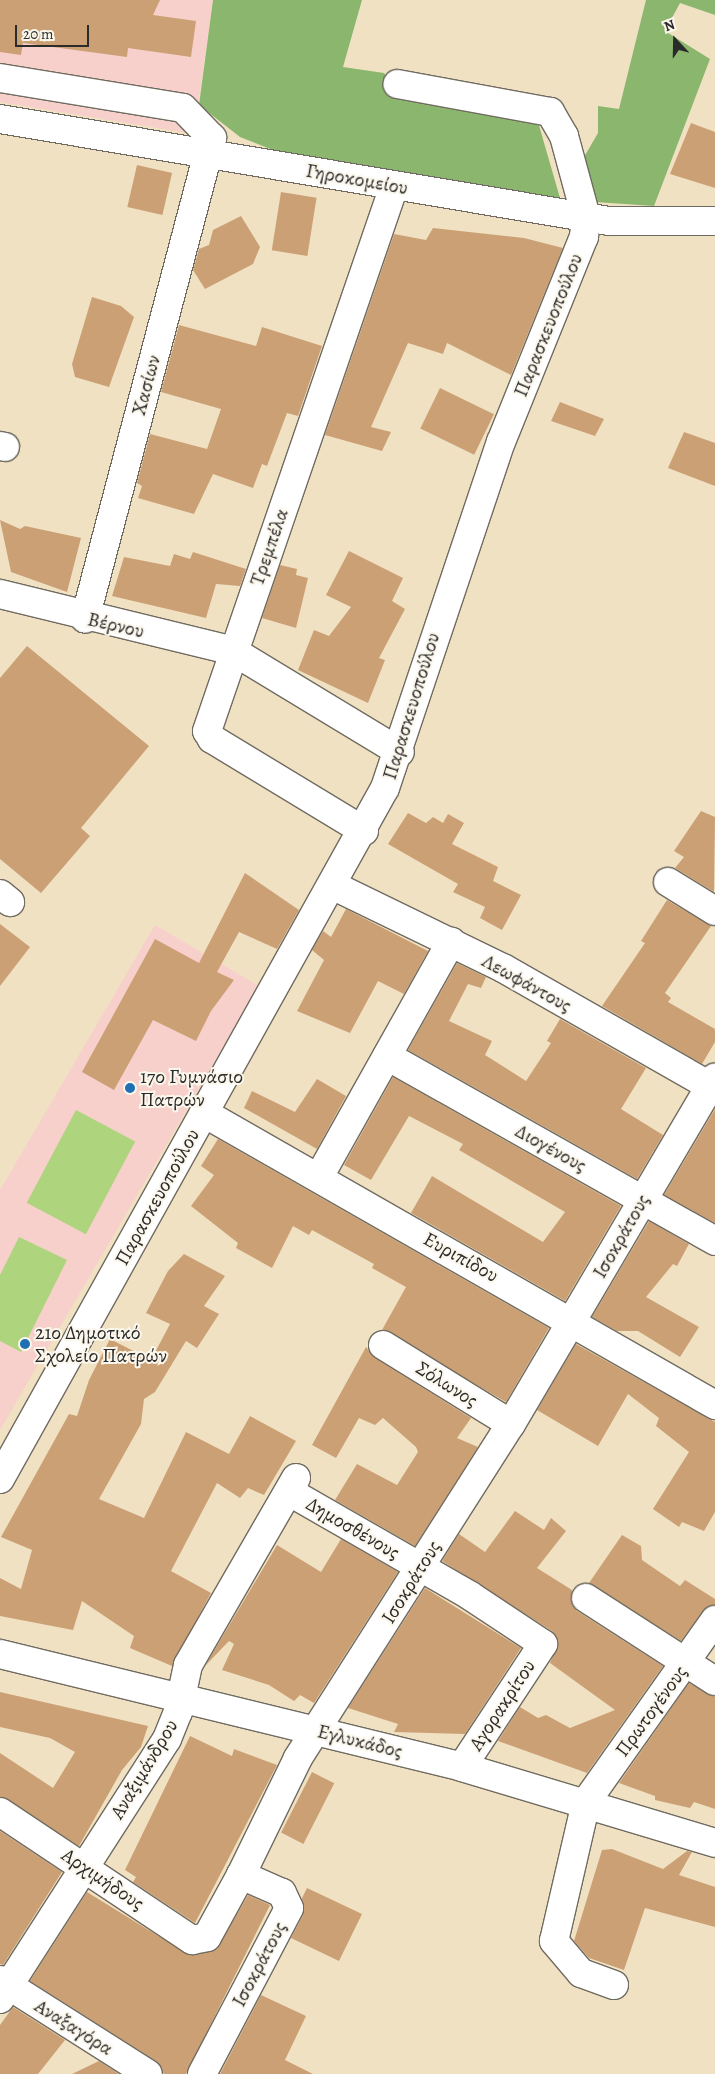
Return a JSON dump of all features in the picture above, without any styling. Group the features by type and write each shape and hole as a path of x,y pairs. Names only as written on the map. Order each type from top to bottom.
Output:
{"street":[{"path":"0,78 183,108 212,138 208,153"},
{"name":"Παρασκευοπούλου","path":"0,1479 204,1113 364,832 400,752 441,611 501,442 584,237 586,217 564,136 550,112 398,84"},
{"name":"Γηροκομείου","path":"0,119 586,217 648,224 715,222"},
{"name":"Χασίων","path":"85,618 208,153"},
{"name":"Τρεμπέλα","path":"364,832 212,739 207,731 394,186"},
{"name":"Βέρνου","path":"0,594 85,618 234,651 400,752"},
{"path":"668,882 715,911"},
{"name":"Λεωφάντους","path":"334,886 451,942 713,1084"},
{"path":"319,1177 451,942"},
{"name":"Διογένους","path":"388,1056 715,1241"},
{"name":"Ισοκράτους","path":"202,2074 289,1908 282,1894 241,1875 314,1730 511,1424 642,1199 713,1084"},
{"name":"Ευριπίδου","path":"204,1113 573,1320 715,1405"},
{"name":"Σόλωνος","path":"384,1345 511,1424"},
{"name":"Δημοσθένους","path":"293,1485 542,1644"},
{"name":"Αναξιμάνδρου","path":"3,1988 84,1867 171,1731 184,1672 218,1609 293,1485"},
{"path":"586,1598 715,1682"},
{"name":"Πρωτογένους","path":"586,1802 715,1620"},
{"name":"Αγορακρίτου","path":"462,1767 542,1644"},
{"name":"Εγλυκάδος","path":"0,1654 462,1767 586,1802 715,1843"},
{"path":"586,1802 554,1942 581,1973 614,1985"},
{"name":"Αρχιμήδους","path":"0,1812 192,1940 207,1937 241,1875"},
{"name":"Αναξαγόρα","path":"3,1988 148,2074"}],"shaded area":[{"path":"0,0 213,0 194,134 0,102"},
{"name":"17ο Γυμνάσιο Πατρών","path":"155,925 259,986 0,1430 0,1190"}],"green space":[{"path":"213,0 362,0 343,67 384,73 402,94 536,115 560,198 283,154 240,137 199,105"},
{"path":"646,0 715,0 715,15 680,3 665,31 710,59 654,206 595,202 584,157 598,133 598,106 619,109"},
{"path":"76,1110 135,1141 86,1234 27,1203"},
{"path":"19,1237 67,1260 21,1352 0,1341 0,1275"}],"building":[{"path":"0,0 160,0 153,15 196,21 191,57 128,48 127,57 23,43 21,55 0,52"},
{"path":"691,123 715,132 715,188 670,174"},
{"path":"137,165 172,173 162,215 127,207"},
{"path":"281,192 317,198 307,256 272,250"},
{"path":"241,216 260,247 253,264 205,289 193,270 199,249 209,245 213,230"},
{"path":"433,228 524,238 563,248 511,375 447,343 443,354 408,343 371,427 391,432 382,451 325,435 394,234 426,240"},
{"path":"92,297 121,306 134,317 109,387 75,377 72,364"},
{"path":"179,325 256,346 262,327 322,346 298,416 287,413 267,466 262,464 253,488 213,474 194,514 138,498 142,486 137,483 150,434 207,449 221,409 161,392"},
{"path":"440,388 494,414 474,455 420,428"},
{"path":"560,402 604,419 595,436 551,421"},
{"path":"684,432 715,443 715,486 668,468"},
{"path":"0,520 20,529 25,526 81,538 67,592 11,572"},
{"path":"349,551 403,578 392,601 405,609 379,658 385,660 368,703 298,670 314,630 329,636 351,607 326,595"},
{"path":"193,552 246,569 240,586 216,584 206,618 112,596 124,557 170,566 174,554 190,559"},
{"path":"280,565 297,569 296,575 308,578 296,628 262,618"},
{"path":"27,646 149,746 81,828 90,836 41,893 0,859 0,678"},
{"path":"701,811 715,817 714,892 675,868 684,857 674,851"},
{"path":"408,813 426,823 433,817 443,823 448,814 464,823 452,844 498,867 493,881 521,895 502,930 480,918 485,907 453,892 458,884 388,844"},
{"path":"245,873 299,910 277,949 239,932 217,972 234,980 211,1011 196,1041 153,1020 114,1090 82,1072 155,939 199,963"},
{"path":"667,900 711,926 665,993 671,998 668,1002 715,1029 715,1042 702,1064 602,1006 645,943 641,941"},
{"path":"346,909 428,951 404,994 378,981 350,1033 297,1011 324,960 312,950 323,931 331,937"},
{"path":"0,924 30,947 0,986"},
{"path":"457,963 486,977 481,988 468,984 449,1021 492,1041 485,1055 526,1081 551,1043 547,1041 560,1019 646,1068 621,1109 663,1135 637,1179 408,1050"},
{"path":"393,1077 621,1206 565,1301 411,1213 432,1176 543,1242 565,1212 459,1150 463,1144 409,1116 371,1180 344,1165"},
{"path":"317,1079 346,1096 317,1149 244,1108 252,1091 295,1112"},
{"path":"715,1109 715,1223 664,1195"},
{"path":"218,1139 549,1328 506,1402 382,1330 406,1287 372,1268 374,1264 312,1230 309,1235 293,1226 272,1268 236,1248 238,1243 191,1206 214,1175 201,1166"},
{"path":"649,1221 689,1244 677,1266 673,1264 646,1297 699,1327 680,1357 638,1331 617,1331 592,1317"},
{"path":"184,1254 225,1276 204,1306 219,1314 197,1348 186,1341 155,1392 144,1399 141,1424 99,1499 144,1518 186,1432 229,1454 250,1416 296,1441 264,1495 248,1488 240,1498 217,1483 171,1571 211,1593 172,1666 130,1648 134,1636 82,1601 73,1630 0,1616 0,1578 21,1589 32,1550 1,1537 69,1414 77,1416 89,1380 110,1339 151,1360 170,1324 146,1313 168,1271"},
{"path":"576,1344 715,1422 715,1512 704,1531 682,1522 679,1527 653,1509 689,1452 656,1426 659,1418 628,1394 598,1446 537,1410"},
{"path":"366,1347 375,1358 471,1418 457,1438 478,1447 415,1546 335,1500 357,1464 397,1485 418,1452 416,1447 383,1418 375,1425 359,1418 336,1458 312,1445"},
{"path":"515,1511 544,1530 551,1518 566,1531 537,1568 572,1590 572,1605 577,1611 663,1666 587,1773 498,1741 520,1707 538,1718 546,1715 570,1728 615,1710 550,1663 558,1645 552,1631 442,1561 459,1534 485,1552"},
{"path":"622,1535 641,1546 642,1560 680,1586 685,1580 715,1599 715,1605 703,1611 681,1641 589,1583"},
{"path":"341,1539 398,1572 314,1703 300,1695 294,1701 269,1685 222,1670 234,1644 229,1641 205,1666 277,1545 321,1572"},
{"path":"425,1588 521,1648 465,1734 394,1732 398,1724 348,1708"},
{"path":"689,1683 715,1697 715,1809 694,1802 690,1808 655,1800 655,1796 619,1783"},
{"path":"0,1692 148,1726 141,1747 122,1770 79,1846 0,1797 0,1753 53,1788 75,1752 50,1738 0,1727"},
{"path":"190,1736 232,1756 234,1749 277,1765 195,1923 133,1882 136,1877 125,1870"},
{"path":"312,1772 334,1783 303,1844 281,1833"},
{"path":"0,1831 62,1872 3,1965 0,1964"},
{"path":"612,1849 663,1869 687,1851 692,1852 679,1875 715,1887 715,1927 645,1908 624,1970 589,1958 574,1941 602,1850"},
{"path":"307,1888 362,1914 339,1961 291,1938 303,1915 302,1898"},
{"path":"87,1892 189,1955 217,1949 248,1895 270,1905 186,2074 164,2074 156,2061 30,1981"},
{"path":"261,1995 306,2016 285,2060 313,2074 220,2074"},
{"path":"13,2007 65,2040 38,2074 0,2074 0,2025"},
{"path":"99,2061 119,2074 72,2074"}],"place":[{"name":"17ο Γυμνάσιο Πατρών","path":"130,1088"},
{"name":"21ο Δημοτικό Σχολείο Πατρών","path":"25,1344"}]}
